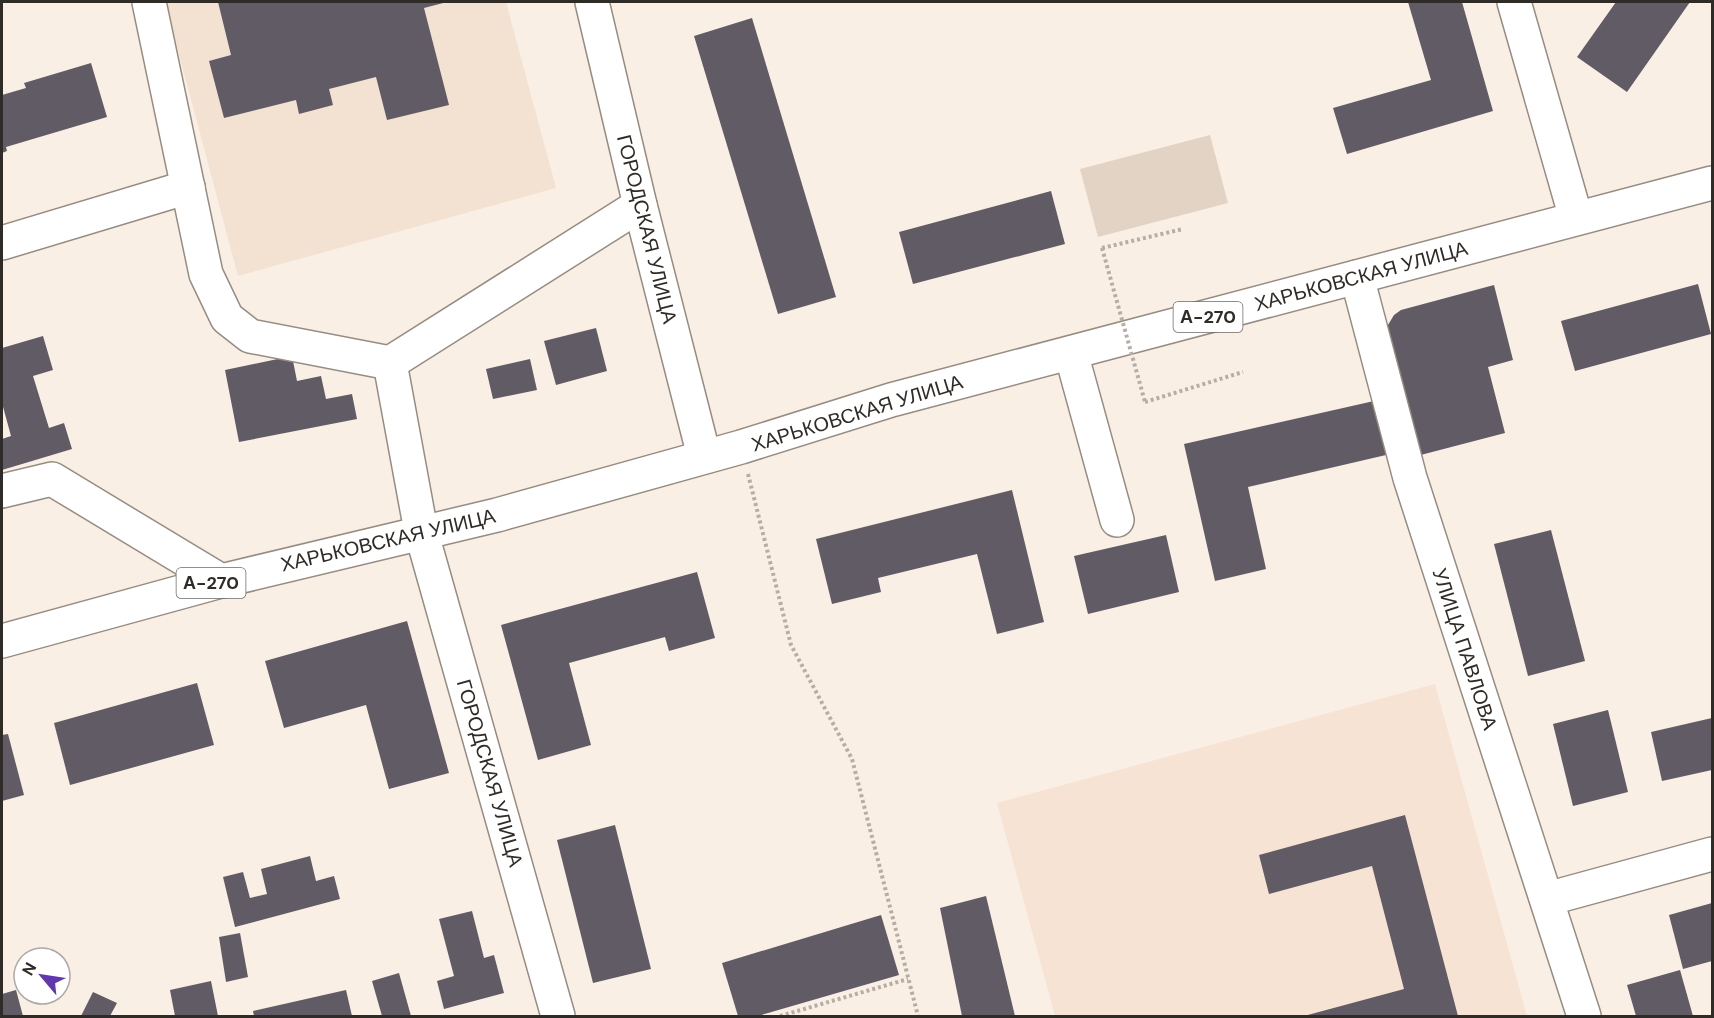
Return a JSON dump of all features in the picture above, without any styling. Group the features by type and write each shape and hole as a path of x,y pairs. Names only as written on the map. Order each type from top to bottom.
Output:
{"main road":[{"path":"149,2 206,274 227,318 250,336 390,363 640,205"},
{"name":"ГОРОДСКАЯ УЛИЦА","path":"592,2 640,205 704,456"},
{"path":"1514,2 1576,218"},
{"name":"ХАРЬКОВСКАЯ УЛИЦА","path":"2,641 221,581 421,531 497,515 741,447 891,400 1713,183"},
{"path":"2,243 188,187"},
{"name":"УЛИЦА ПАВЛОВА","path":"1357,278 1410,478 1584,1017"},
{"path":"1071,353 1117,520"},
{"name":"ГОРОДСКАЯ УЛИЦА","path":"390,363 421,531 558,1017"},
{"path":"2,490 52,479 221,581"},
{"path":"1547,900 1713,854"}],"path":[{"path":"1183,229 1102,248 1145,402 1243,372"},
{"path":"741,447 791,645 852,759 918,1017"},
{"path":"780,1017 908,979"}],"shaded area":[{"path":"165,2 506,2 556,188 238,276"},
{"path":"1210,135 1228,203 1098,237 1080,169"},
{"path":"1435,684 1527,1016 1055,1016 997,803"}],"building":[{"path":"218,2 447,2 424,8 449,105 387,120 376,77 329,89 333,105 299,114 296,100 224,118 209,61 231,55"},
{"path":"1408,2 1462,2 1493,111 1347,154 1333,108 1431,80"},
{"path":"1616,2 1690,2 1627,92 1577,57"},
{"path":"752,18 836,297 778,314 694,36"},
{"path":"91,63 107,117 6,147 7,151 2,153 2,95 26,88 24,83"},
{"path":"1051,191 1065,244 913,284 899,232"},
{"path":"1698,284 1711,334 1575,371 1561,321"},
{"path":"1494,285 1513,360 1488,367 1505,433 1413,457 1385,330 1394,315 1401,310"},
{"path":"596,328 607,371 556,385 544,341"},
{"path":"43,336 53,370 33,376 49,428 64,423 72,449 2,470 2,439 11,436 2,403 2,348"},
{"path":"292,356 297,381 321,376 326,399 352,394 357,419 239,442 225,370"},
{"path":"530,359 537,390 493,399 486,369"},
{"path":"1374,401 1386,455 1248,487 1266,569 1215,581 1184,444"},
{"path":"1012,490 1044,622 997,634 977,554 878,578 881,592 832,604 816,539"},
{"path":"1551,530 1585,661 1528,676 1494,544"},
{"path":"1166,535 1179,592 1088,614 1074,556"},
{"path":"697,572 715,638 669,651 665,637 569,663 591,745 538,760 501,625"},
{"path":"407,621 449,773 389,789 366,705 284,728 265,661"},
{"path":"197,683 214,745 70,785 54,723"},
{"path":"1608,710 1628,792 1573,806 1553,724"},
{"path":"1712,718 1712,770 1662,781 1651,732"},
{"path":"8,734 24,795 2,801 2,735"},
{"path":"1405,815 1458,1016 1304,1016 1404,989 1372,866 1269,894 1259,855"},
{"path":"615,825 651,969 593,983 557,840"},
{"path":"310,856 316,881 334,876 340,899 235,927 223,877 243,872 250,898 267,894 261,869"},
{"path":"986,896 1015,1016 962,1016 940,908"},
{"path":"1712,903 1712,961 1683,969 1669,915"},
{"path":"472,911 484,958 494,955 504,993 444,1009 437,981 454,976 439,919"},
{"path":"881,915 899,975 758,1016 738,1016 722,963"},
{"path":"240,933 248,977 226,982 219,937"},
{"path":"1680,970 1693,1016 1636,1016 1627,985"},
{"path":"399,973 411,1016 382,1016 372,981"},
{"path":"211,981 218,1016 175,1016 170,990"},
{"path":"346,990 352,1016 254,1016 253,1011"},
{"path":"12,991 12,1006 20,1006 23,1016 2,1016 2,994"},
{"path":"93,992 117,1003 110,1016 81,1016"}]}
